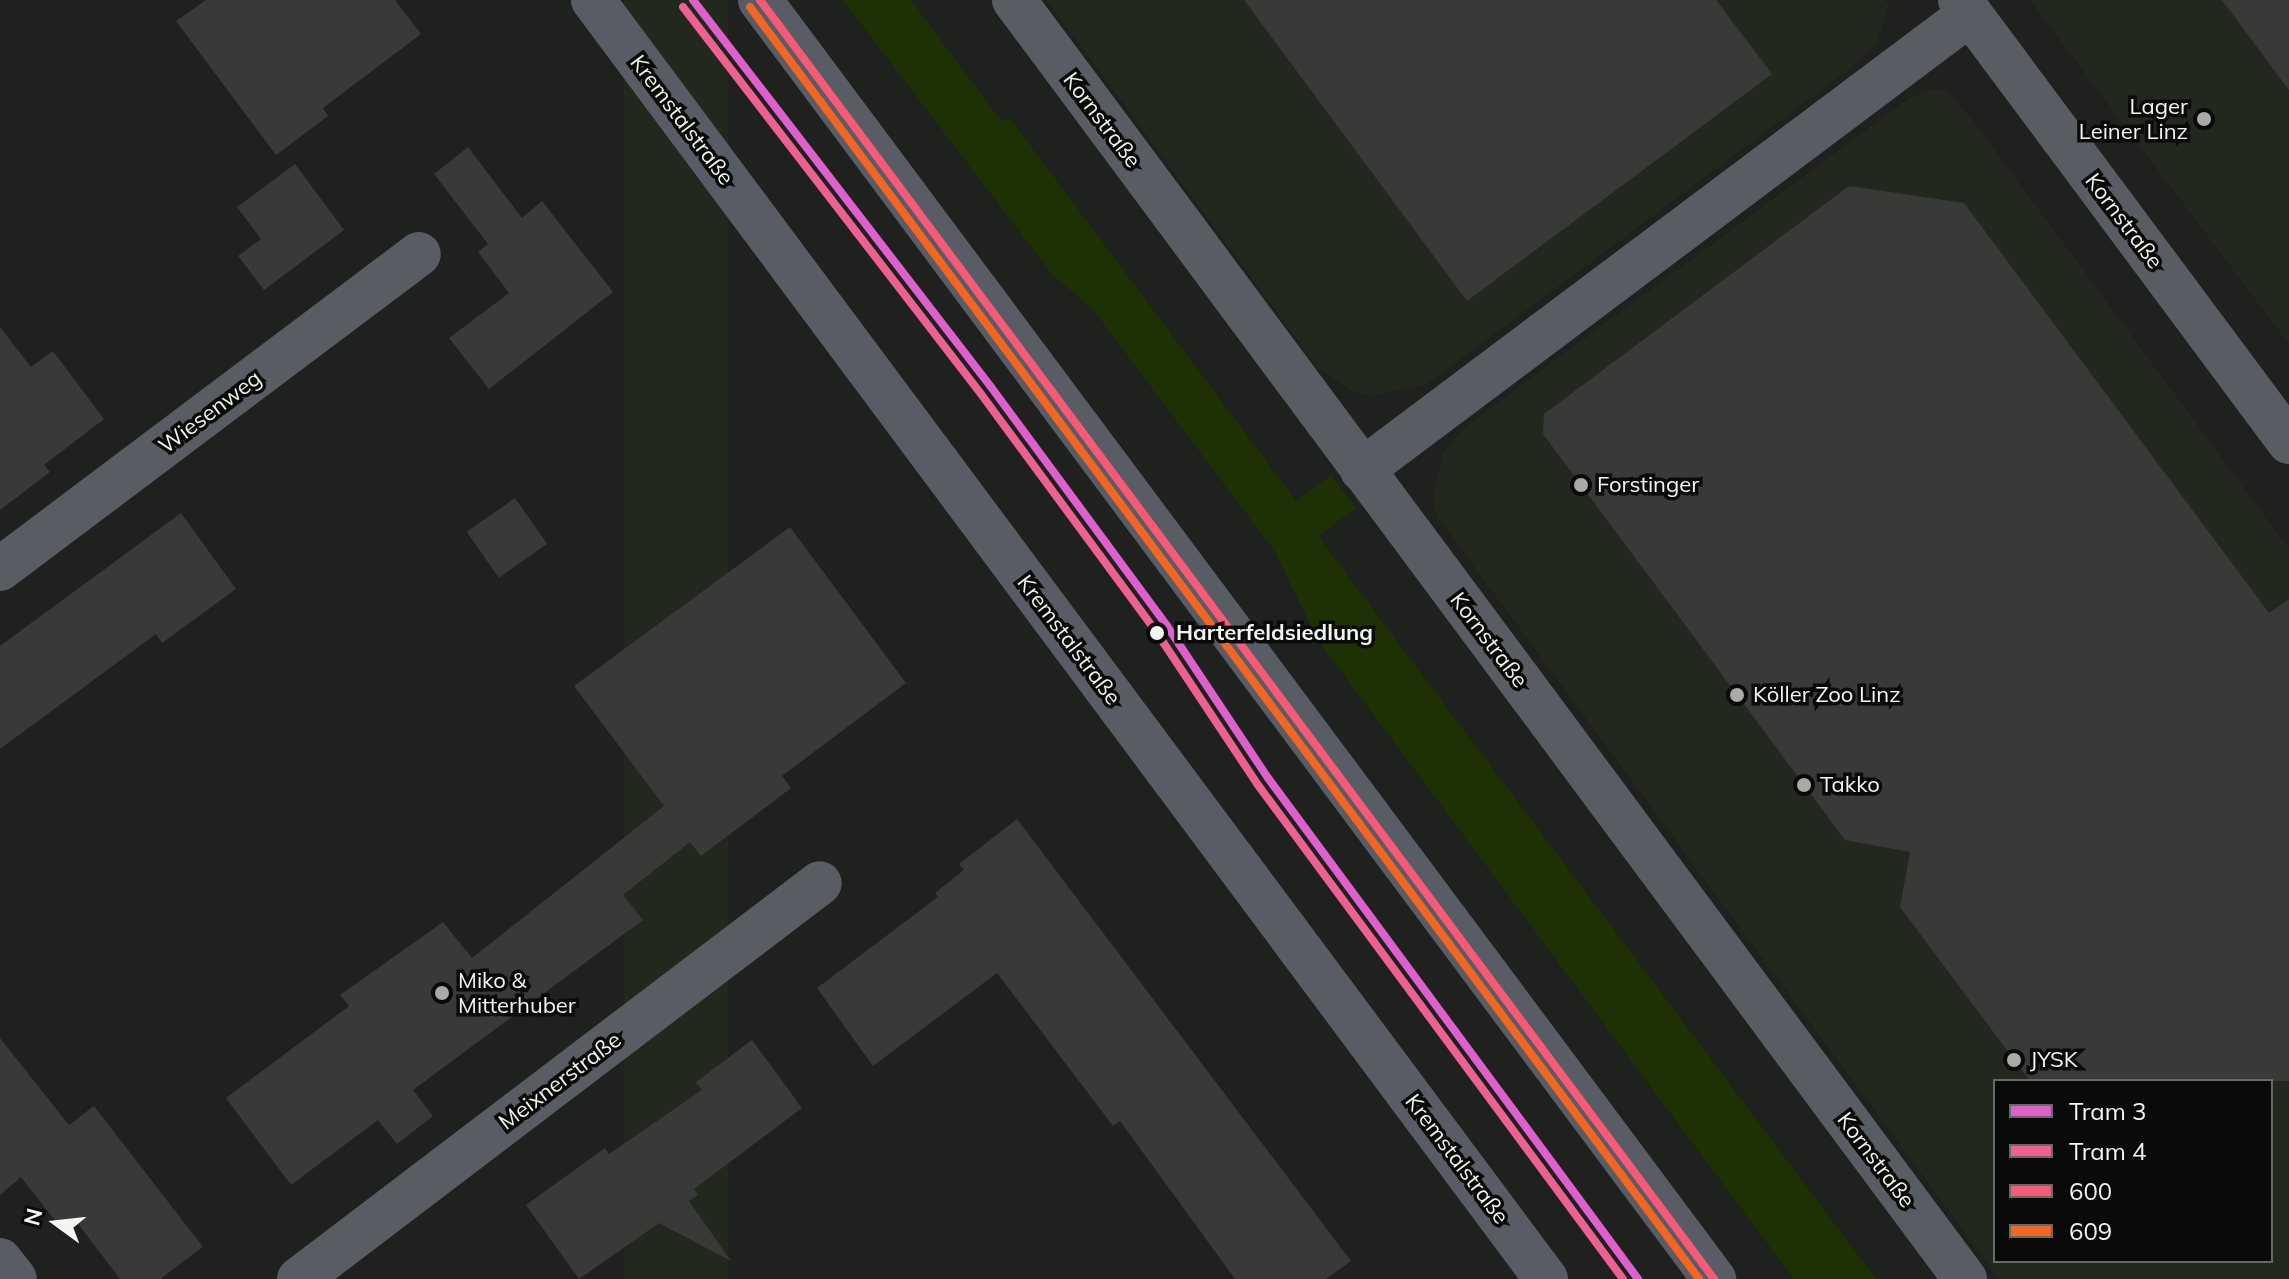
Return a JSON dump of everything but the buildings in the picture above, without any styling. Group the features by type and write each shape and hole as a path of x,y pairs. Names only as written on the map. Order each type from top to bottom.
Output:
{"main road":[{"name":"Kremstalstraße","path":"593,0 1546,1279"},
{"path":"760,0 1714,1279"}],"street":[{"name":"Kornstraße","path":"1014,0 1965,1279"},
{"name":"Kornstraße","path":"1965,7 2289,442"},
{"path":"1362,470 1965,7"},
{"name":"Wiesenweg","path":"0,569 419,254"},
{"name":"Meixnerstraße","path":"299,1279 820,883"},
{"path":"0,1260 15,1279"}],"shaded area":[{"path":"624,0 728,0 728,1279 624,1279"},
{"path":"1047,0 1885,0 1889,6 1877,43 1847,71 1427,384 1372,396 1352,391 1318,368"},
{"name":"Lager Leiner Linz","path":"2030,0 2289,0 2289,344 2209,238"},
{"path":"1934,89 1945,89 1971,118 2289,549 2289,1279 1999,1279 1437,516 1433,499 1442,454 1467,426 1907,100"}],"green space":[{"path":"843,0 911,0 1002,122 1009,117 1296,501 1331,475 1356,508 1318,536 1876,1279 1794,1279 1318,640 1275,552 1094,311 1052,274"}],"tram line":[{"name":"3","path":"693,0 991,387 1167,626 1268,778 1638,1279"},
{"name":"4","path":"683,7 981,394 1157,633 1258,785 1623,1279"}],"transit line":[{"name":"600","path":"760,0 1714,1279"},
{"name":"609","path":"750,7 1699,1279"}],"place":[{"name":"Lager Leiner Linz","path":"2204,119"},
{"name":"Forstinger","path":"1581,485"},
{"name":"Harterfeldsiedlung","path":"1157,633"},
{"name":"Köller Zoo Linz","path":"1737,695"},
{"name":"Takko","path":"1804,785"},
{"name":"Miko & Mitterhuber","path":"442,993"},
{"name":"JYSK","path":"2014,1060"}]}
